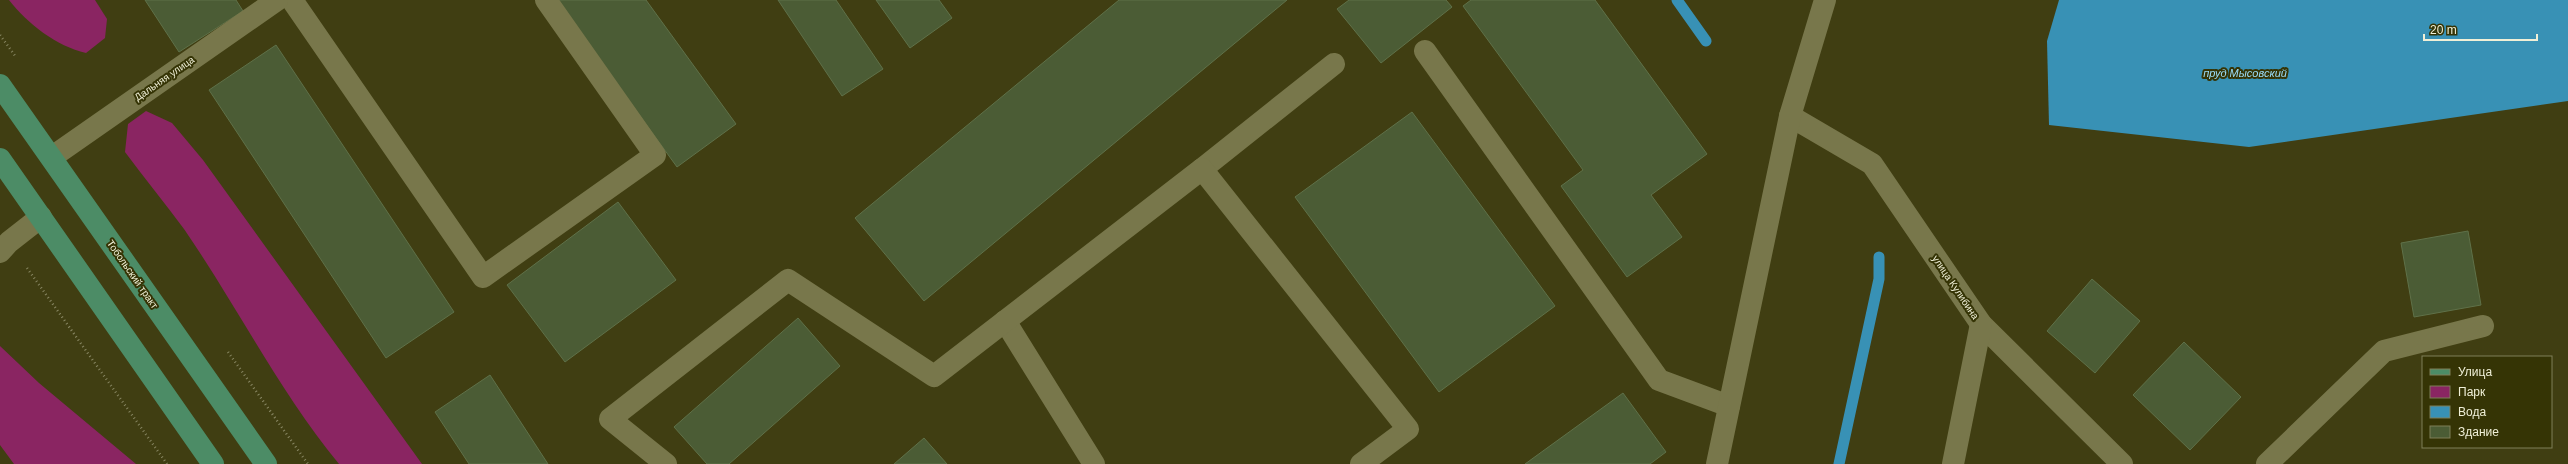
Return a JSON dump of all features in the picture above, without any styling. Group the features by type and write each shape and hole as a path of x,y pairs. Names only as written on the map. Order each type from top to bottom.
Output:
{"main road":[{"name":"Тобольский тракт","path":"0,85 52,157 266,464"},
{"path":"0,159 213,464"}],"street":[{"name":"Дальняя улица","path":"52,157 277,0"},
{"path":"292,0 483,277 655,155 546,0"},
{"path":"1717,464 1790,116 1825,0"},
{"path":"1425,51 1659,380 1729,406"},
{"path":"666,464 610,419 788,280 934,376 1202,169 1334,64"},
{"name":"улица Кулибина","path":"1790,116 1872,164 1981,324 2122,464"},
{"path":"1202,169 1408,429 1361,464"},
{"path":"4,247 41,217"},
{"path":"1005,321 1094,464"},
{"path":"1954,464 1981,324"},
{"path":"2267,464 2384,351 2483,326"}],"path":[{"path":"4,247 167,464"}],"green space":[{"path":"9,0 95,0 107,19 105,38 86,53 75,50 43,33"},
{"path":"146,111 172,123 203,160 422,464 339,464 317,436 278,378 184,229 125,152 128,124"},
{"path":"0,346 39,383 136,464 14,464 0,445"}],"water":[{"name":"пруд Мысовский","path":"2059,0 2568,0 2568,101 2249,147 2049,125 2047,41"}],"building":[{"path":"145,0 236,0 243,11 179,52"},
{"path":"556,0 646,0 736,124 677,167"},
{"path":"778,0 836,0 883,69 842,96"},
{"path":"876,0 939,0 952,18 910,48"},
{"path":"1119,0 1287,0 924,301 855,218"},
{"path":"1349,0 1446,0 1452,7 1381,63 1337,9"},
{"path":"1471,0 1595,0 1707,154 1651,195 1682,237 1627,277 1561,186 1583,170 1463,6"},
{"path":"276,45 454,312 386,358 209,90"},
{"path":"1412,112 1555,306 1439,392 1295,197"},
{"path":"618,202 676,280 565,362 507,285"},
{"path":"2468,231 2481,305 2414,317 2401,243"},
{"path":"2092,279 2140,321 2095,373 2047,331"},
{"path":"798,318 840,366 729,464 707,464 674,427"},
{"path":"2184,342 2241,397 2190,450 2133,395"},
{"path":"490,375 548,464 469,464 435,412"},
{"path":"1623,393 1666,452 1650,464 1525,464"},
{"path":"924,438 947,464 894,464"}],"waterway":[{"path":"1677,0 1706,41"},
{"path":"1839,464 1879,279 1879,257"}]}
